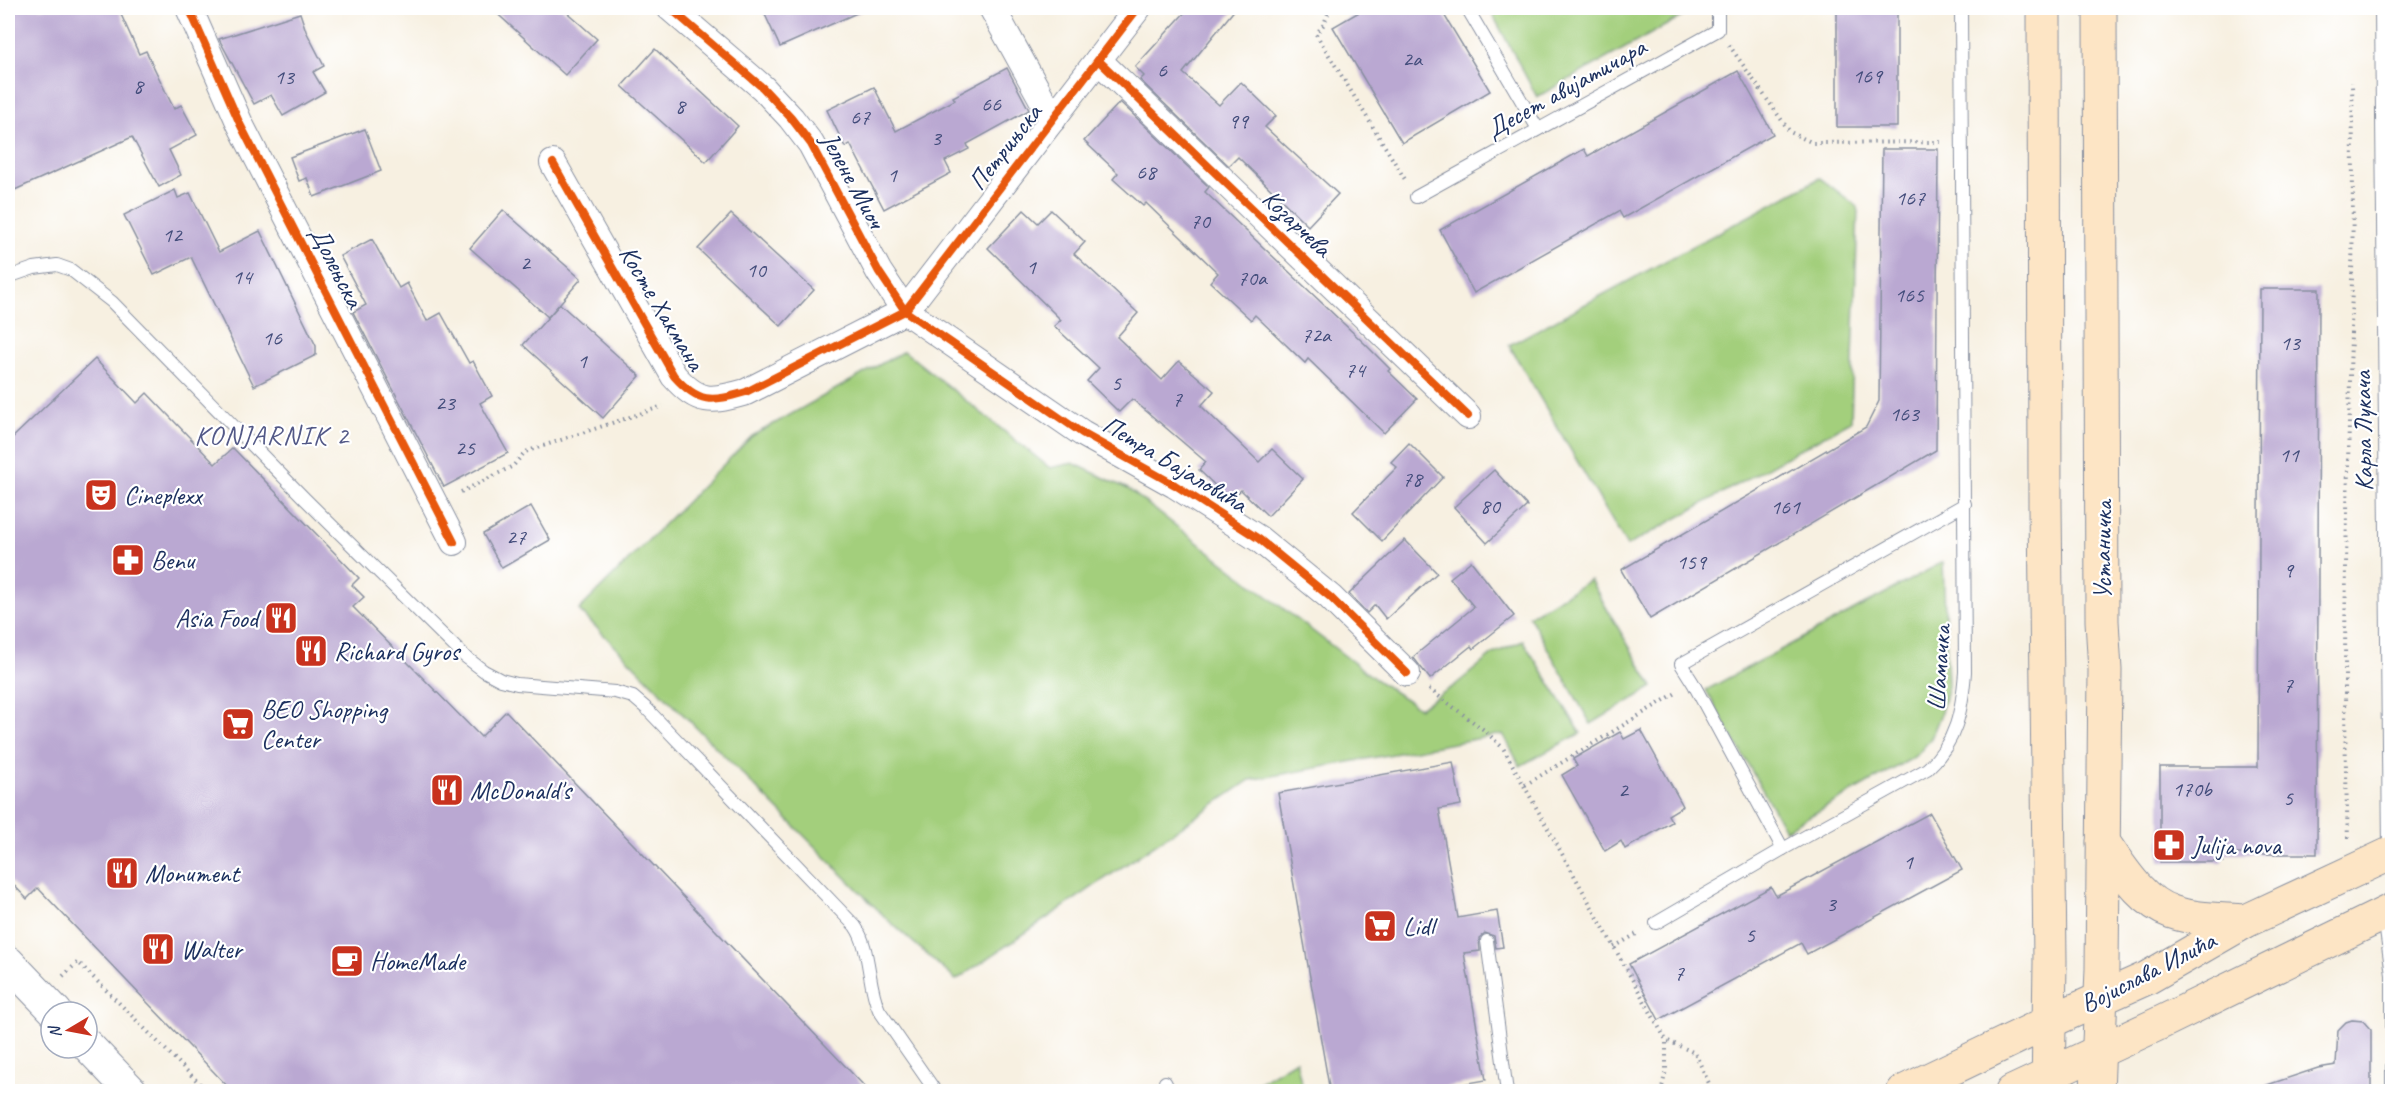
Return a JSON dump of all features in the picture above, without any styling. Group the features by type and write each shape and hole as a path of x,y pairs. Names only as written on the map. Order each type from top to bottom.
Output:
{"main road":[{"path":"2044,8 2049,1083"},
{"name":"Устаничка","path":"2097,1092 2102,969 2104,670 2100,8"},
{"path":"2103,842 2133,882 2169,912 2246,921"},
{"name":"Војислава Илића","path":"1903,1092 2050,1021 2147,978 2246,921 2391,853"},
{"name":"Војислава Илића","path":"2012,1092 2049,1083 2098,1052 2388,912"}],"street":[{"name":"Долењска","path":"189,8 240,124 454,542"},
{"name":"Јелене Миоч","path":"670,8 763,88 798,126 811,144 879,272 905,311"},
{"path":"992,8 1053,119"},
{"name":"Петрињска","path":"905,311 1138,8"},
{"name":"Козарчева","path":"1098,60 1468,416"},
{"name":"Косте Хакмана","path":"554,163 674,376 685,388 706,400 721,399 746,392 905,311"},
{"name":"Петра Бајаловића","path":"905,311 1082,433 1175,485 1259,539 1330,597 1407,673"},
{"path":"8,962 44,1000"},
{"path":"99,1057 132,1092"}],"lane":[{"path":"1467,8 1538,129"},
{"path":"1718,8 1718,30"},
{"path":"1784,849 1681,664 1965,504 1961,8"},
{"name":"Карла Лукача","path":"2381,8 2391,853"},
{"name":"Десет авијатичара","path":"1416,197 1718,30"},
{"path":"8,277 45,265 57,265 71,270 112,302 305,499 463,654 484,671 501,680 517,684 615,692 633,697 647,709 855,926 861,938 874,1000 936,1092"},
{"name":"Шамачка","path":"1656,923 1927,769 1946,750 1958,723 1963,694 1965,504"},
{"path":"2388,912 2392,975 2392,1092"},
{"path":"1487,941 1507,1092"}],"path":[{"path":"1330,8 1324,24 1316,34 1416,197"},
{"path":"1718,30 1790,132 1814,143 1961,141"},
{"path":"2348,838 2345,779 2346,671 2355,198 2352,82"},
{"path":"435,505 513,466 525,452 695,395"},
{"path":"1407,673 1503,748 1666,1040 1666,1070 1660,1092"},
{"path":"1525,785 1693,683"},
{"path":"1614,947 1656,923"},
{"path":"61,979 78,962 208,1092"},
{"path":"1666,1040 1695,1053 1713,1092"}],"green space":[{"path":"1489,8 1684,8 1683,16 1537,97"},
{"path":"1820,178 1858,207 1851,421 1627,546 1509,345"},
{"path":"904,351 1050,468 1073,463 1128,489 1375,679 1419,708 1454,686 1493,654 1523,641 1581,733 1520,766 1503,734 1250,780 956,980 889,921 579,610 752,436"},
{"path":"1943,562 1948,686 1931,738 1911,759 1785,830 1706,690"},
{"path":"1590,580 1653,687 1591,724 1529,616"},
{"path":"1296,1060 1303,1091 1245,1091"}],"building":[{"path":"8,8 118,8 139,54 146,51 174,109 181,105 197,135 169,150 181,175 159,187 132,137 8,193"},
{"path":"491,8 562,8 597,39 565,75"},
{"path":"762,8 868,8 780,47"},
{"path":"1189,8 1236,8 1183,73 1219,105 1241,82 1276,116 1265,127 1338,194 1308,226 1238,157 1229,166 1140,80 1144,76 1135,67"},
{"path":"1366,8 1440,8 1490,91 1402,143 1333,27"},
{"path":"1837,8 1897,8 1897,127 1837,127"},
{"path":"300,13 306,31 324,66 313,72 325,92 283,116 271,95 254,104 219,39"},
{"path":"655,49 738,126 706,162 622,86"},
{"path":"1007,68 1029,110 967,144 969,149 945,161 951,173 884,209 850,144 845,147 827,110 874,87 896,131 955,100 953,97"},
{"path":"1738,71 1773,134 1623,218 1619,211 1474,293 1440,230 1584,149 1588,156"},
{"path":"1120,102 1209,187 1205,192 1364,343 1390,369 1388,371 1417,399 1384,433 1308,359 1305,363 1255,315 1251,320 1210,282 1218,273 1146,203 1143,206 1113,179 1118,173 1084,141"},
{"path":"365,129 381,171 314,197 307,178 299,181 290,157"},
{"path":"1882,149 1938,149 1936,450 1650,619 1621,570 1866,427 1879,401"},
{"path":"175,190 178,198 190,193 219,252 260,231 316,346 316,355 254,386 191,257 154,275 124,215"},
{"path":"503,210 581,279 548,317 470,248"},
{"path":"1024,210 1038,223 1051,210 1085,242 1074,254 1138,313 1117,337 1162,380 1179,361 1214,391 1201,406 1259,462 1272,449 1303,479 1268,516 1241,490 1230,500 1199,470 1206,462 1132,399 1119,412 1087,381 1099,368 1054,326 1061,320 988,248"},
{"path":"731,214 814,290 781,326 698,249"},
{"path":"372,239 399,288 407,283 427,321 441,313 469,363 473,361 492,396 480,403 508,453 444,487 353,312 366,305 340,256"},
{"path":"2260,289 2319,289 2317,854 2223,854 2223,862 2160,862 2160,767 2258,767"},
{"path":"560,304 640,376 603,418 523,345"},
{"name":"BEO Shopping Center","path":"95,359 137,403 147,393 215,464 233,448 359,578 352,585 364,597 353,607 481,737 506,711 870,1092 233,1092 38,888 27,899 8,879 8,442"},
{"path":"1409,443 1443,477 1382,541 1353,512 1397,467 1391,462"},
{"path":"1494,470 1527,506 1487,543 1454,507"},
{"path":"531,506 550,540 502,568 483,534"},
{"path":"1405,540 1437,573 1386,619 1375,605 1367,613 1349,594"},
{"path":"1471,561 1514,616 1473,649 1471,646 1430,679 1413,657 1474,607 1450,578"},
{"path":"1641,730 1683,806 1668,815 1672,822 1625,849 1621,841 1605,851 1562,775 1577,766 1573,759 1620,732 1624,739"},
{"name":"Lidl","path":"1453,762 1461,805 1439,809 1458,918 1497,911 1503,947 1496,948 1494,936 1485,933 1479,938 1480,951 1464,953 1486,1080 1418,1092 1330,1092 1278,793"},
{"path":"1930,813 1962,870 1807,954 1801,943 1659,1020 1629,964 1771,887 1776,896"},
{"path":"2363,1021 2371,1030 2371,1092 2262,1092 2261,1087 2318,1068 2336,1065 2338,1030 2346,1022"}],"cycle path":[{"path":"189,8 240,124 454,542"},
{"path":"670,8 763,88 791,118 811,144 879,272 905,311 1082,433 1175,485 1259,539 1330,597 1407,673"},
{"path":"553,163 674,376 691,392 699,396 724,398 746,392 905,311 1138,8"},
{"path":"1098,60 1468,416"}],"place":[{"name":"Cineplexx","path":"101,495"},
{"name":"Benu","path":"128,560"},
{"name":"Asia Food","path":"281,618"},
{"name":"Richard Gyros","path":"311,651"},
{"name":"BEO Shopping Center","path":"238,724"},
{"name":"McDonald's","path":"447,790"},
{"name":"Julija nova","path":"2169,845"},
{"name":"Monument","path":"122,873"},
{"name":"Lidl","path":"1380,926"},
{"name":"Walter","path":"158,949"},
{"name":"HomeMade","path":"347,961"}],"district":[{"name":"KONJARNIK 2","path":"272,435"}]}
